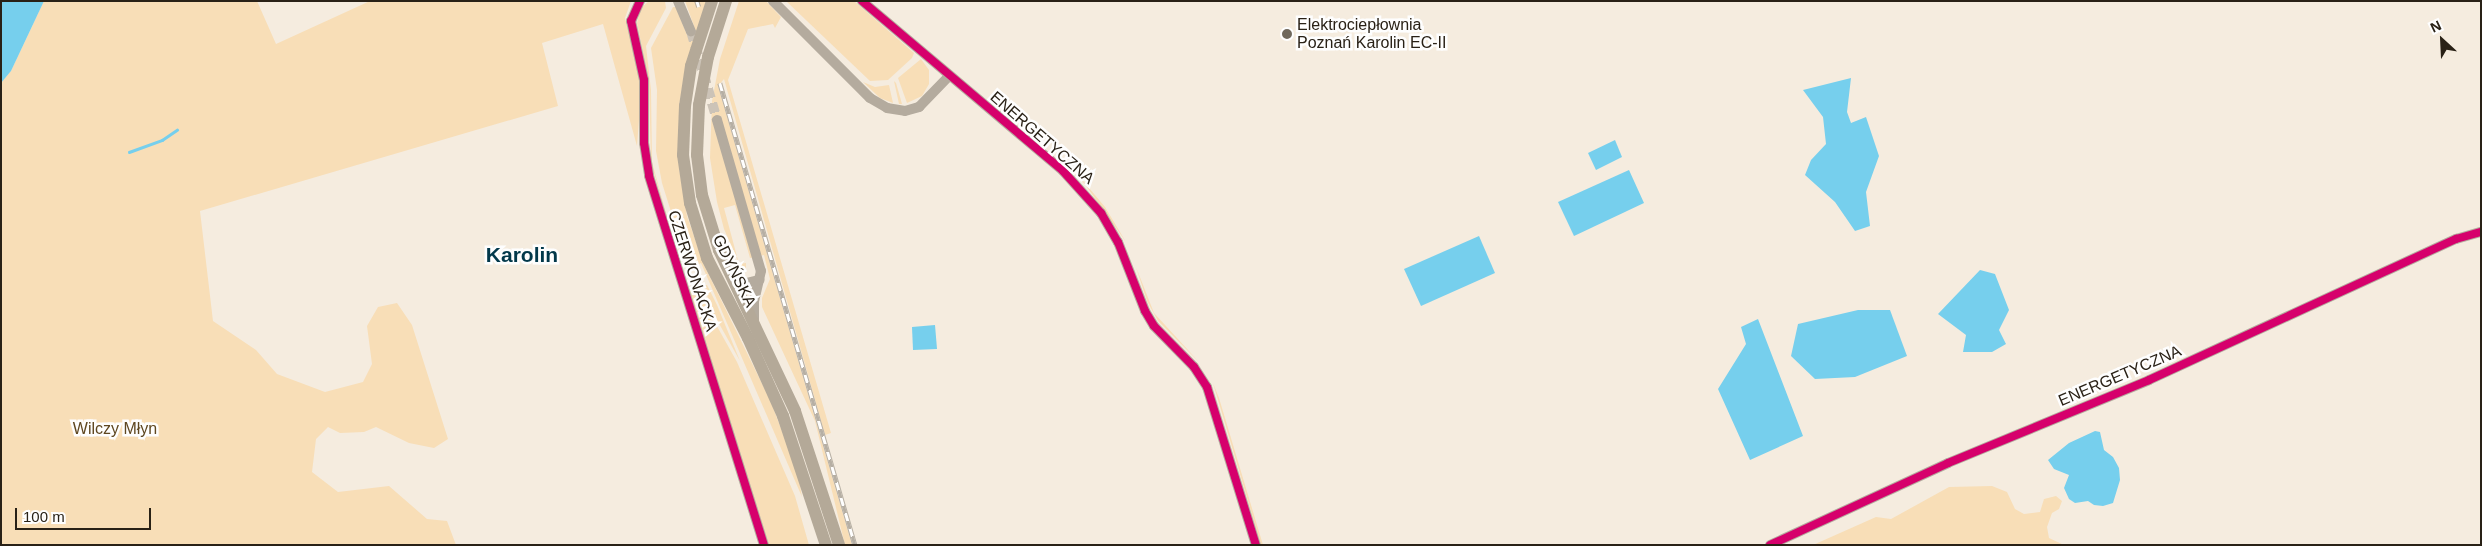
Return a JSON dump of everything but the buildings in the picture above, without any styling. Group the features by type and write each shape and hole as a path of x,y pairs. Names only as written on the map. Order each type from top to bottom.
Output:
{"main road":[{"name":"GDYŃSKA","path":"712,1 691,66 685,106 684,155 690,203 707,258 748,338 783,416 826,545"},
{"name":"GDYŃSKA","path":"726,1 701,89 697,146 706,211 732,277 754,321 800,425 839,545"}],"street":[{"name":"CZERWONACKA","path":"640,1 631,21 644,80 644,143 648,176 764,545"},
{"path":"678,1 691,31"},
{"path":"773,1 864,91 887,108 905,111 918,107 949,76"},
{"name":"ENERGETYCZNA","path":"862,1 1063,171 1101,212 1118,242 1154,326 1194,367 1207,387 1256,545"},
{"path":"717,120 760,269 760,280 754,301 754,321"},
{"name":"ENERGETYCZNA","path":"1770,545 1948,463 2150,380 2456,239 2481,232"},
{"path":"732,277 742,284 760,280"}],"green space":[{"name":"Wilczy Młyn","path":"44,1 257,1 276,44 370,1 631,1 625,18 638,66 641,93 637,146 603,24 542,43 558,106 200,211 213,321 256,350 277,374 325,392 363,382 372,364 367,326 378,307 397,303 412,325 448,439 434,448 409,443 376,427 364,432 340,433 328,427 316,439 312,472 338,492 389,486 427,519 447,521 456,545 1,545 1,83 11,71"},
{"path":"649,1 665,1 666,8 646,46 651,90 652,162 682,271 651,162 649,81 637,23 641,8"},
{"path":"685,1 695,1 698,8 699,1 706,1 684,76 679,107 679,168 687,216 704,265 771,402 798,474 802,497 701,263 689,269 662,183 656,151 657,90 651,48 673,7 676,7 687,35 694,26"},
{"path":"739,1 766,1 781,17 775,28 773,24 748,29 728,80 831,433 825,435 724,79 718,86 852,545 845,545 815,421 762,307 762,298 770,279 764,255 750,258 735,205 724,208 739,262 724,229 717,202 710,158 712,101 720,59"},
{"path":"786,1 854,1 914,53 912,58 888,80 870,81"},
{"path":"921,59 929,70 929,84 922,96 907,103 898,78"},
{"path":"894,81 896,83 902,104 899,104"},
{"path":"863,82 875,87 889,85 893,103 880,98"},
{"path":"983,97 1084,182 1105,207 1126,242 1084,183"},
{"path":"746,263 746,269 741,268 739,264"},
{"path":"1136,267 1154,313 1199,362 1158,321 1147,301"},
{"path":"704,285 707,285 717,305 740,361 712,311"},
{"path":"701,286 709,312 737,362 795,496 809,545 769,545 688,290"},
{"path":"1213,383 1219,398 1263,545 1261,545"},
{"path":"1992,486 2007,492 2015,509 2024,514 2040,512 2044,499 2056,496 2062,501 2059,509 2052,513 2047,527 2049,538 2064,545 1813,545 1876,517 1891,519 1949,487"}],"water":[{"path":"1,1 44,1 11,71 1,83"},
{"path":"1851,78 1847,112 1851,123 1866,117 1879,156 1866,192 1870,226 1855,231 1835,202 1805,175 1811,160 1826,144 1823,117 1803,90"},
{"path":"1615,140 1622,157 1596,170 1588,153"},
{"path":"1629,170 1644,203 1574,236 1558,202"},
{"path":"1479,236 1495,273 1421,306 1404,269"},
{"path":"1980,270 1995,274 2009,310 1999,330 2006,344 1992,352 1963,352 1966,335 1938,314"},
{"path":"1858,310 1890,310 1907,356 1855,377 1815,379 1791,356 1798,324"},
{"path":"1758,319 1803,436 1750,460 1718,389 1746,344 1741,327"},
{"path":"935,325 937,349 913,350 912,327"},
{"path":"2095,431 2100,432 2104,450 2113,457 2119,468 2120,480 2113,503 2103,506 2094,505 2088,501 2075,503 2069,499 2064,488 2069,475 2054,469 2048,460 2069,443"}],"waterway":[{"path":"129,152 162,140 177,130"}],"tunnel":[{"path":"691,31 717,120"}],"railway":[{"path":"697,1 699,7"},
{"path":"720,83 855,545"}],"cycle path":[{"path":"640,1 631,21 644,80 644,143 649,176 764,545"},
{"path":"862,1 1063,171 1101,213 1118,242 1145,311 1154,326 1194,367 1207,387 1256,545"},
{"path":"1770,545 1948,463 2149,380 2456,239 2481,232"}],"place":[{"name":"Elektrociepłownia Poznań Karolin EC-II","path":"1287,34"}],"district":[{"name":"Karolin","path":"522,255"}]}
